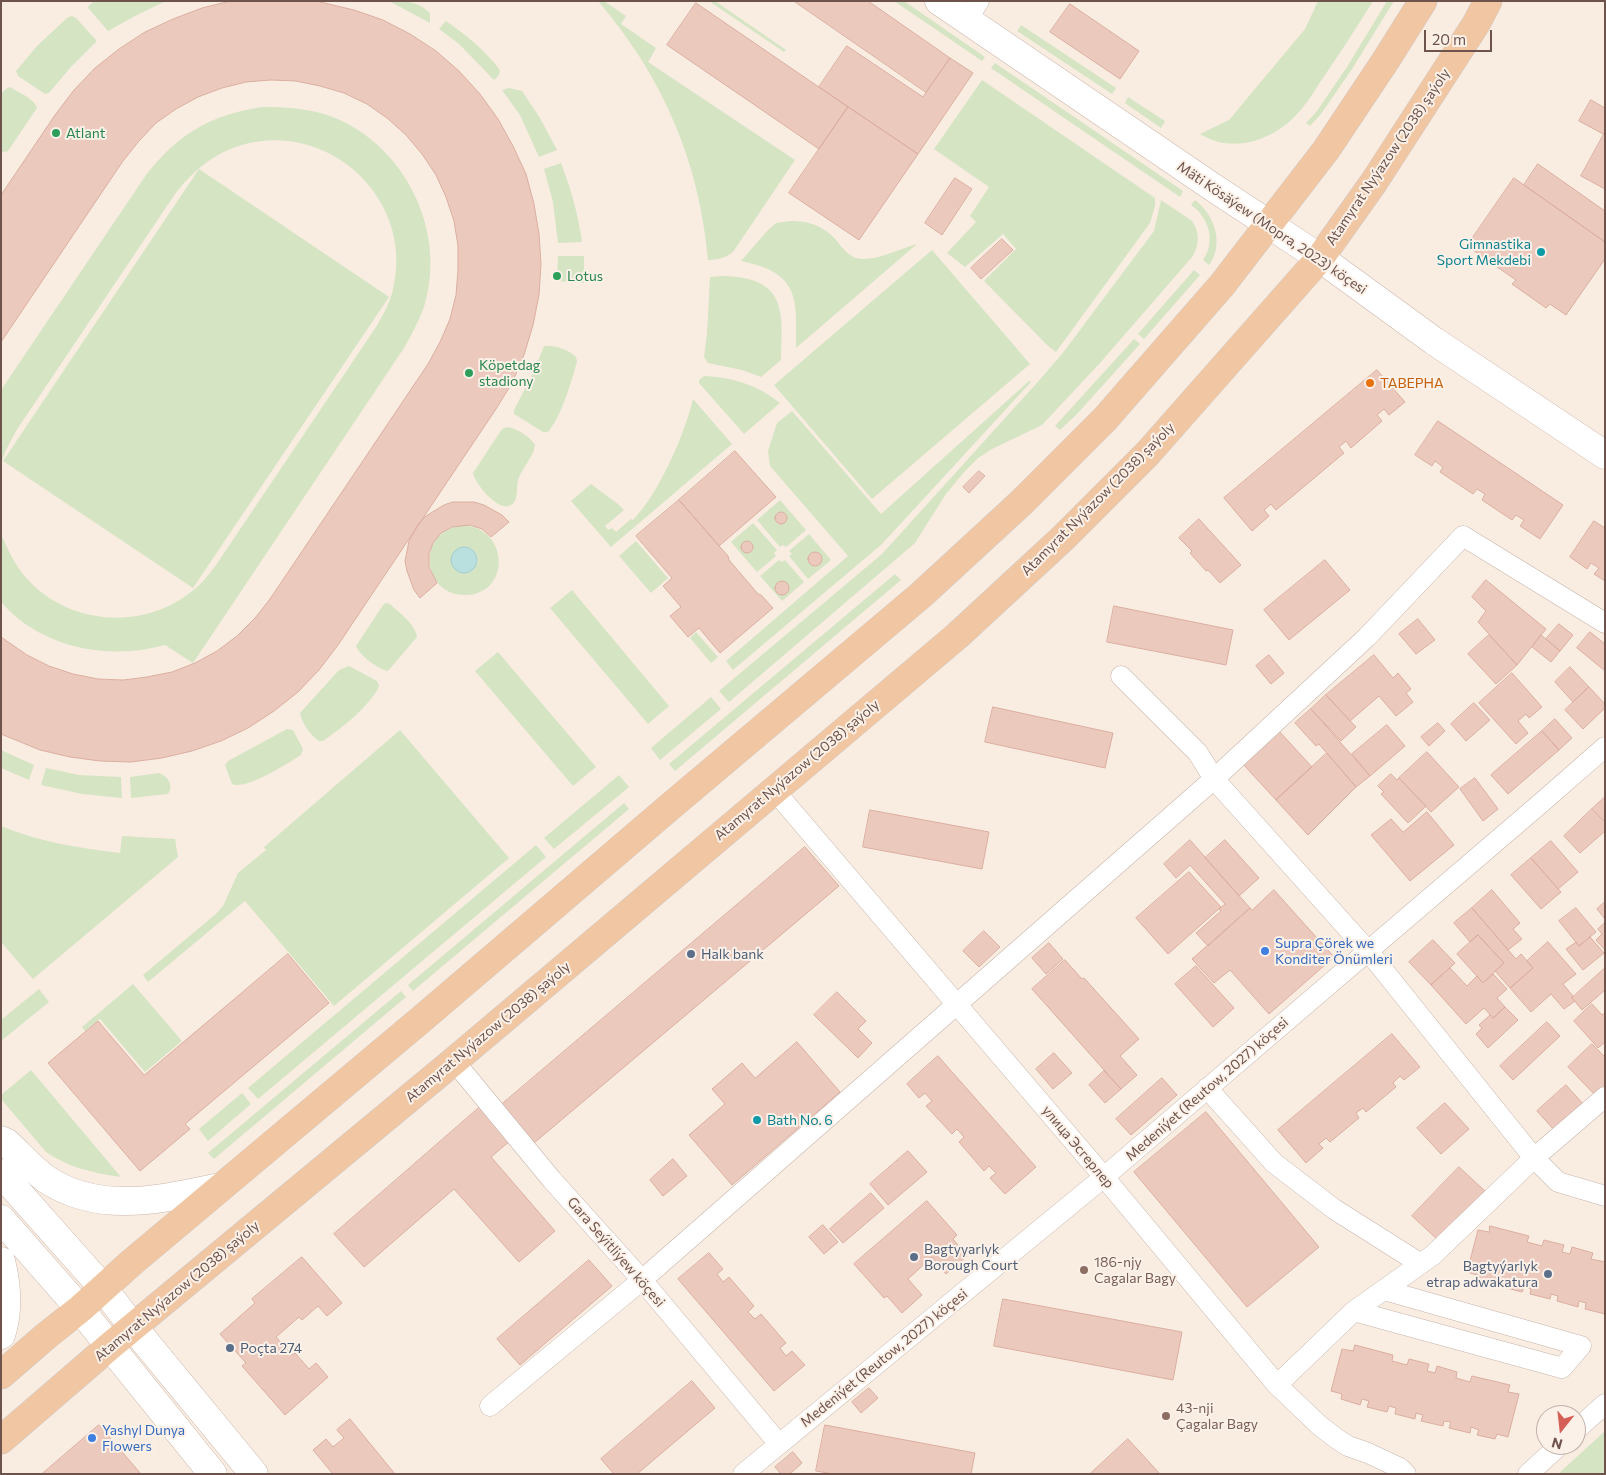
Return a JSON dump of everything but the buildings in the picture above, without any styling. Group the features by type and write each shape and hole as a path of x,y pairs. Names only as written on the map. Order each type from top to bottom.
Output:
{"main road":[{"name":"Mäti Kösäýew (Mopra, 2023) köçesi","path":"939,1 973,11 1211,186 1269,223 1434,341 1605,456"},
{"path":"1,1375 220,1187 424,1017 906,607 1022,502 1105,419 1222,285 1348,120 1423,1"},
{"name":"Atamyrat Nyýazow (2038) şaýoly","path":"1,1440 110,1346 454,1061 957,636 1063,538 1148,453 1320,258 1374,182 1476,24 1488,1"},
{"path":"1,1140 7,1143 50,1182 68,1191 99,1200 115,1202 143,1201 220,1187"},
{"path":"1,1173 103,1288 254,1474"},
{"path":"1,1219 80,1309 214,1474"},
{"path":"1,1261 6,1282 7,1306 1,1335"}],"street":[{"path":"490,1406 642,1280 1214,779 1367,637 1464,536 1605,623"},
{"path":"1121,676 1198,753 1214,779 1368,951 1534,1158 1558,1182 1605,1196"},
{"name":"Medeniýet (Reutow, 2027) köçesi","path":"743,1474 1104,1177 1605,747"},
{"name":"улица Эсгерлер","path":"774,790 1104,1177 1276,1385 1337,1439 1348,1446 1368,1452 1400,1468 1406,1474"},
{"name":"Gara Seýitliýew köçesi","path":"454,1061 552,1180 642,1280 779,1444"},
{"path":"1207,1088 1274,1163 1334,1209 1421,1264"},
{"path":"1276,1385 1354,1311 1433,1255 1534,1158 1605,1097"},
{"path":"1354,1311 1562,1368 1581,1346 1384,1290"},
{"path":"1586,1421 1605,1404"},
{"path":"1528,1474 1549,1455"}],"green space":[{"path":"95,1 166,1 108,31 88,8"},
{"path":"389,1 406,2 421,6 430,13 430,23"},
{"path":"598,1 604,1 626,16 621,24 656,48 648,62 795,160 733,252 727,256 708,260 696,188 674,122 659,90 641,60 621,30"},
{"path":"709,1 715,1 786,50 784,52"},
{"path":"894,1 904,1 985,57 982,61"},
{"path":"1318,1 1373,1 1300,111 1275,132 1251,142 1225,143 1212,140 1200,134 1229,120 1305,29"},
{"path":"1387,1 1394,1 1352,69 1321,114 1310,126 1306,123 1317,111 1347,67"},
{"path":"68,17 76,18 96,42 49,93 45,94 18,76 16,71 37,46"},
{"path":"446,21 475,43 500,70 499,75 494,80 459,44 439,29"},
{"path":"1021,25 1116,88 1112,94 1017,31"},
{"path":"995,63 1183,191 1180,197 991,68"},
{"path":"982,80 1155,198 1155,206 1150,223 1056,352 984,281 1016,249 1003,234 965,267 947,253 976,222 970,216 989,187 934,149"},
{"path":"10,87 30,99 37,108 8,151 4,152 1,151 1,94"},
{"path":"509,88 522,91 540,118 557,150 539,157 520,115 502,90"},
{"path":"1128,97 1165,121 1161,128 1125,103"},
{"path":"262,107 296,108 330,116 356,129 379,147 399,168 414,193 424,220 430,249 430,278 424,307 404,348 193,663 165,645 143,650 99,651 55,640 17,618 1,602 1,534 14,561 23,574 33,585 50,598 68,608 108,617 129,617 169,606 187,595 203,581 216,565 376,327 390,299 393,289 396,256 391,225 378,198 358,174 334,156 305,144 274,140 232,148 213,158 197,170 175,194 16,431 1,463 1,390 146,175 170,148 196,129 226,115"},
{"path":"561,163 574,202 582,242 558,243 553,202 544,169"},
{"path":"199,169 389,297 193,588 3,461"},
{"path":"1161,200 1195,225 1198,238 1193,256 1100,363 1042,425 992,449 978,458 946,494 915,543 729,702 719,691 882,554 1062,354 1154,231"},
{"path":"1195,200 1202,206 1212,221 1217,239 1214,257 1209,265 1203,260 1209,246 1209,230 1202,216 1191,205"},
{"path":"800,221 822,228 831,234 846,252 855,258 868,259 882,256 917,244 796,348 796,315 791,290 784,280 774,272 741,261 776,223"},
{"path":"932,250 1030,364 872,499 774,385"},
{"path":"558,256 584,256 584,283 557,281"},
{"path":"1194,270 1200,275 1144,339 1138,334"},
{"path":"710,277 744,278 759,283 770,290 776,300 782,326 781,360 761,377 742,370 708,363 704,357"},
{"path":"1134,339 1140,344 1078,413 1060,430 1055,426"},
{"path":"544,346 565,350 573,354 577,361 562,408 548,432 543,432 514,414 514,410 534,371"},
{"path":"704,376 725,378 744,383 763,391 780,403 744,434 699,383 699,380"},
{"path":"1029,381 1031,382 882,544 733,670 726,661 848,556 770,466 768,451 777,423 792,411 881,514"},
{"path":"693,399 732,444 611,547 571,501 591,484 624,510 605,526 608,530 612,528 616,532 631,519 633,520 643,509 661,480 677,446"},
{"path":"508,427 523,434 535,445 518,480 514,503 506,506 500,505 488,496 478,484 473,473 502,429"},
{"path":"780,500 806,530 786,547 783,545 780,547 757,520"},
{"path":"753,523 777,550 774,553 776,556 757,572 731,542"},
{"path":"464,525 479,529 490,538 497,549 499,561 497,573 491,584 481,592 467,595 452,593 440,585 433,575 430,562 431,549 437,538 448,529","holes":["468,548 476,555 477,565 458,549"]},
{"path":"809,534 831,560 808,579 789,556 792,554 789,551"},
{"path":"636,541 668,578 651,593 619,556"},
{"path":"779,560 782,562 785,560 804,582 782,601 760,576"},
{"path":"895,574 901,580 675,771 669,764"},
{"path":"572,590 669,706 648,724 550,608"},
{"path":"386,603 390,604 410,623 417,637 388,671 370,662 361,654 356,646"},
{"path":"696,632 718,657 711,663 690,638"},
{"path":"498,652 596,767 573,786 475,671"},
{"path":"349,666 377,681 378,689 353,718 323,741 319,741 307,728 300,713 339,670"},
{"path":"711,697 721,709 660,760 651,748"},
{"path":"287,729 293,730 303,749 301,755 256,780 246,784 232,784 225,765 228,761"},
{"path":"400,730 509,858 334,1006 245,901 148,982 143,975 217,913 223,906 238,873 266,850 264,847"},
{"path":"1,750 34,765 29,780 1,768"},
{"path":"46,768 79,775 121,777 122,798 82,794 41,785"},
{"path":"159,773 165,776 169,782 170,791 168,794 131,798 130,777"},
{"path":"619,775 629,787 554,849 544,838"},
{"path":"624,803 629,809 413,991 408,985"},
{"path":"1,826 45,840 120,853 122,836 175,839 178,857 33,979 1,942"},
{"path":"536,845 546,857 258,1099 248,1088"},
{"path":"133,984 182,1041 145,1072 100,1019 85,1031 82,1027"},
{"path":"39,989 49,1002 1,1041 1,1020"},
{"path":"401,991 406,997 214,1159 208,1153"},
{"path":"31,1070 121,1177 82,1169 55,1158 46,1152 1,1099 1,1095"},
{"path":"242,1093 251,1104 208,1141 199,1129"},
{"path":"1605,1431 1605,1474 1558,1474 1579,1455 1586,1455 1586,1448"}],"water":[{"path":"464,547 473,551 477,560 473,569 464,573 455,569 451,560 455,551"}],"place":[{"name":"Atlant","path":"56,133"},
{"name":"Gimnastika Sport Mekdebi","path":"1541,252"},
{"name":"Lotus","path":"557,276"},
{"name":"Köpetdag stadiony","path":"469,373"},
{"name":"ТАВЕРНА","path":"1370,383"},
{"name":"Supra Çörek we Konditer Önümleri","path":"1265,951"},
{"name":"Halk bank","path":"691,954"},
{"name":"Bath No. 6","path":"757,1120"},
{"name":"Bagtyyarlyk Borough Court","path":"914,1257"},
{"name":"186-njy Cagalar Bagy","path":"1084,1270"},
{"name":"Bagtyýarlyk etrap adwakatura","path":"1548,1274"},
{"name":"Poçta 274","path":"230,1348"},
{"name":"43-nji Çagalar Bagy","path":"1166,1416"},
{"name":"Yashyl Dunya Flowers","path":"92,1438"}]}
